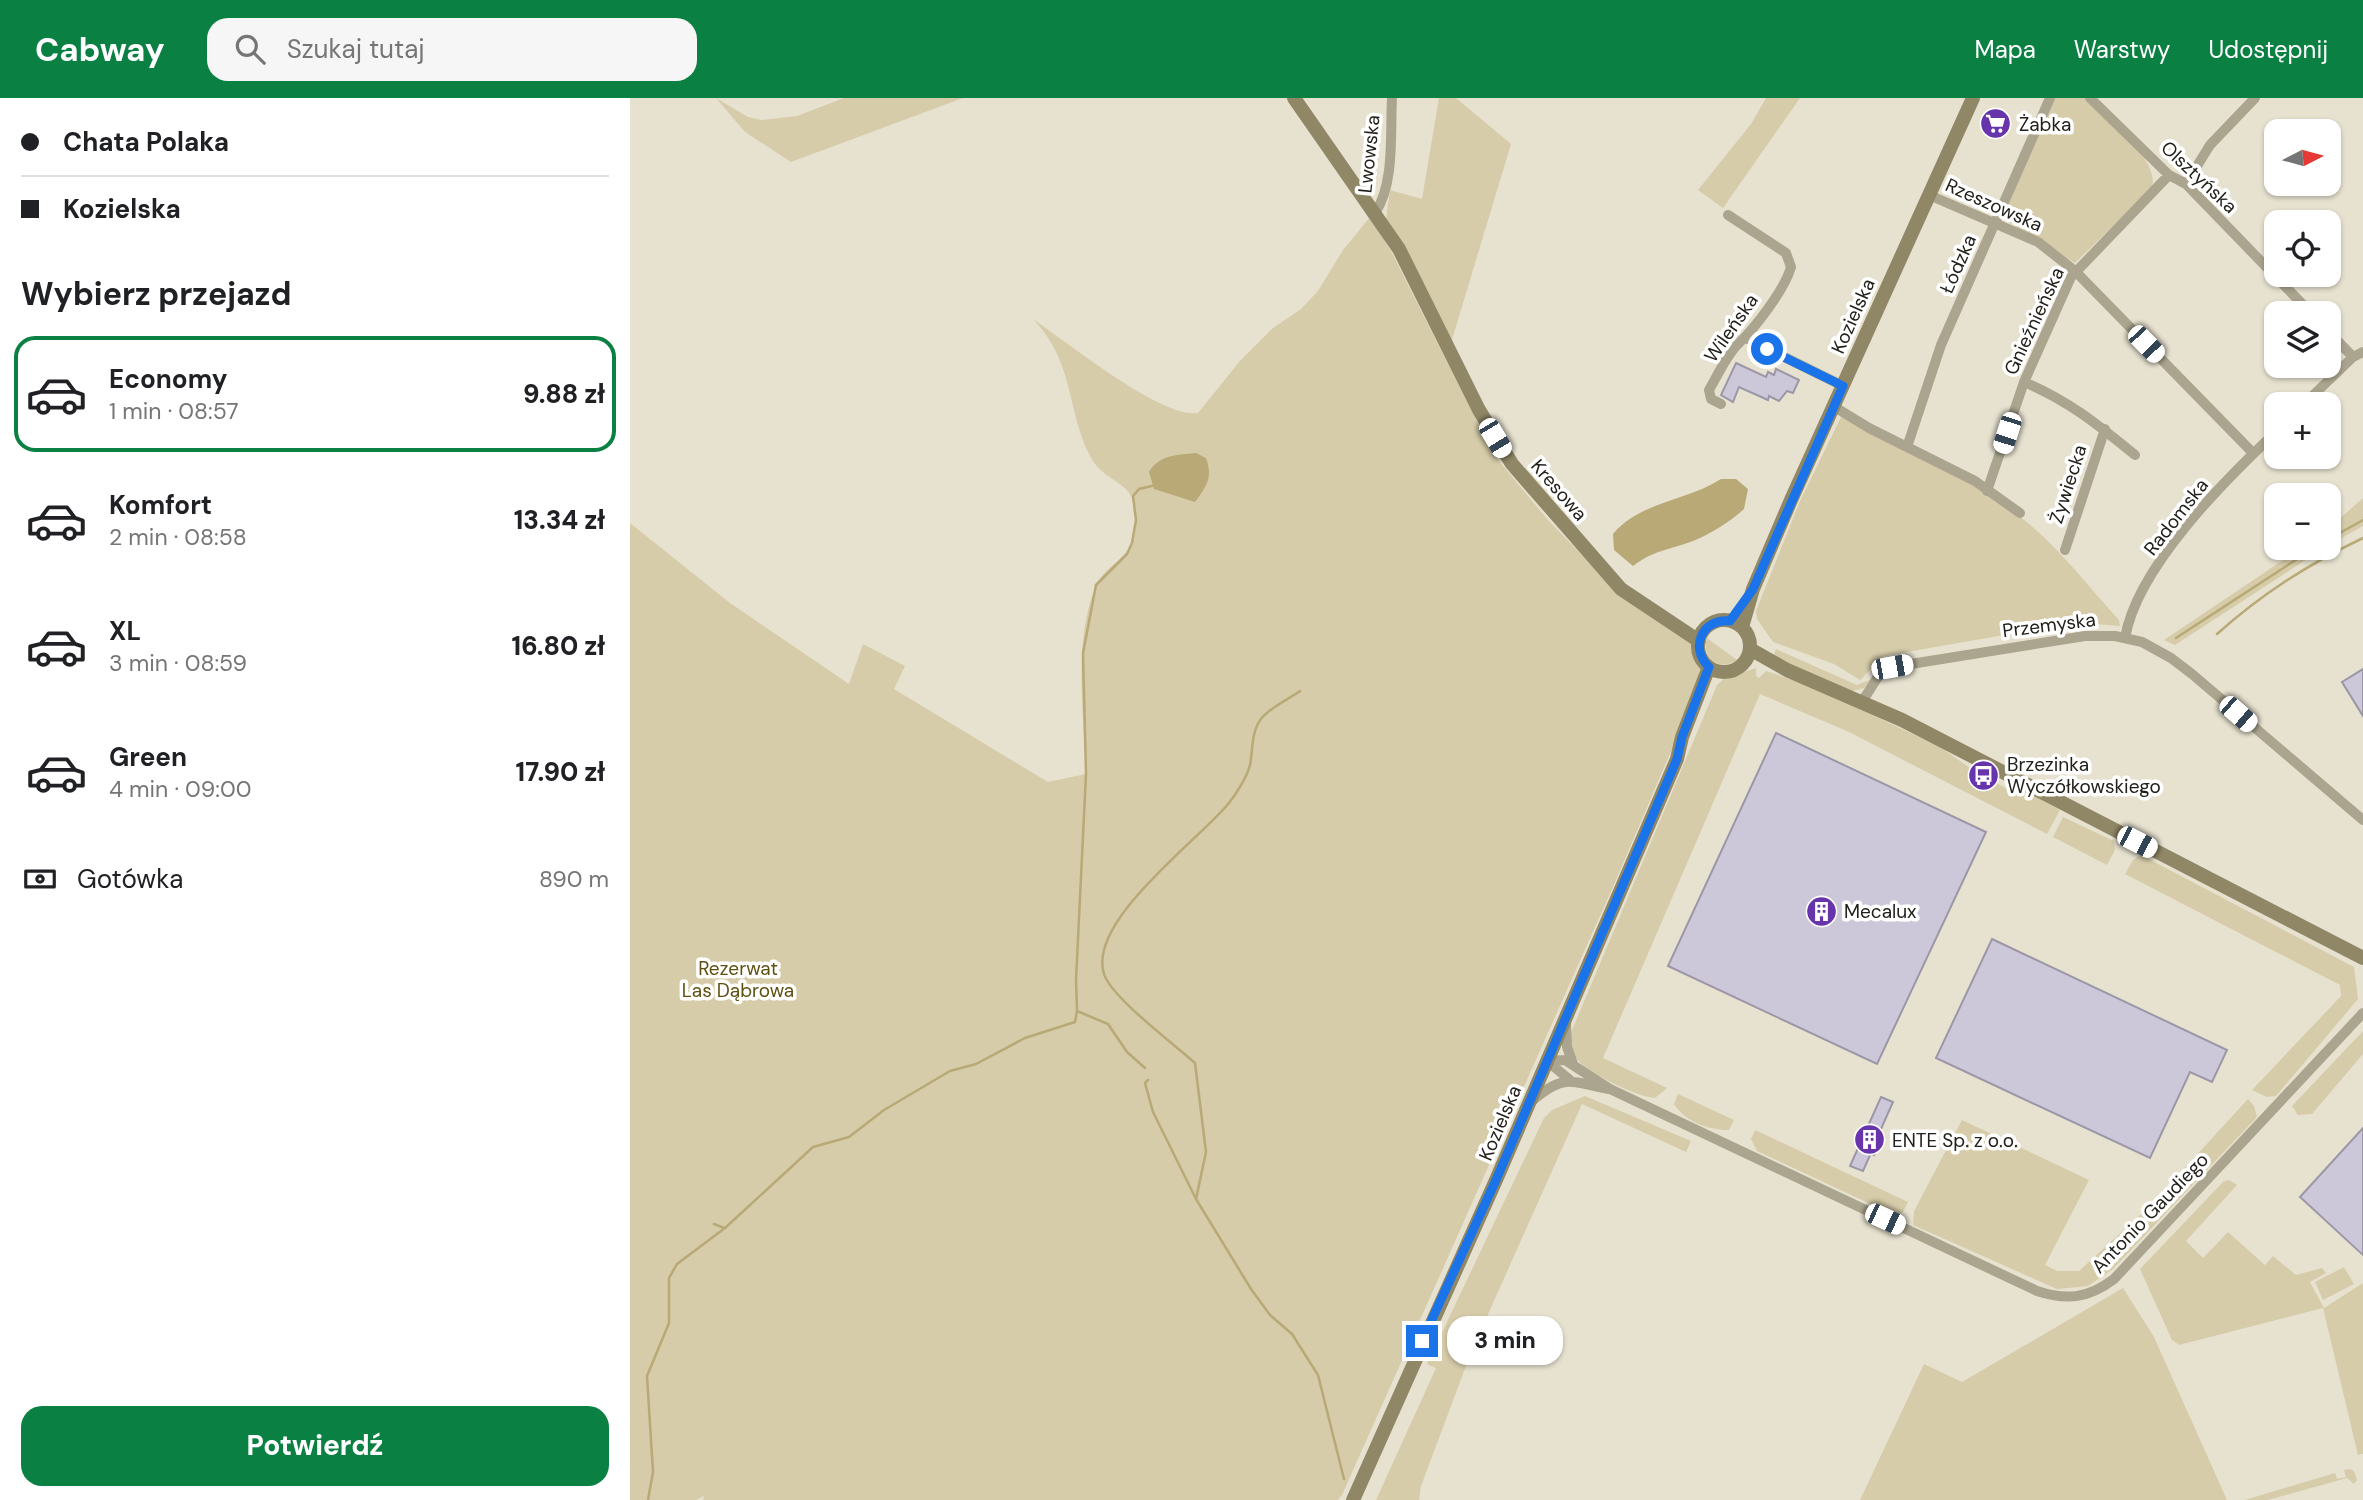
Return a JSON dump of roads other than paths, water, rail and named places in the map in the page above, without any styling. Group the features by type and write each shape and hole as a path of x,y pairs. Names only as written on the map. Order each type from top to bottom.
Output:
{"street":[{"name":"Kresowa","path":"1294,98 1407,263 1479,410 1512,464 1621,589 1667,619 1702,635"},
{"name":"Lwowska","path":"1375,213 1383,201 1387,178 1392,98"},
{"name":"Kozielska","path":"1736,624 1973,98"},
{"name":"Łódzka","path":"1907,447 1941,345 2050,98"},
{"name":"Olsztyńska","path":"2090,98 2169,175 2186,184 2299,301"},
{"path":"2186,184 2210,145 2255,98"},
{"path":"2153,159 2157,181 2154,191"},
{"name":"Gnieźnieńska","path":"1987,491 2024,382 2063,291 2075,271 2169,175"},
{"name":"Rzeszowska","path":"1929,195 2038,242 2075,271 2253,453"},
{"name":"Wileńska","path":"1721,404 1711,399 1709,390 1791,267 1786,253 1728,215"},
{"path":"1746,338 1843,386"},
{"path":"2317,392 2358,354 2341,341"},
{"name":"Żywiecka","path":"2024,382 2061,398 2105,429 2135,455"},
{"path":"1833,406 1975,481 2020,513"},
{"name":"Żywiecka","path":"2065,550 2105,429"},
{"name":"Radomska","path":"2125,638 2128,618 2178,537 2208,500 2264,443"},
{"path":"1716,621 1736,624 1749,637 1748,656 1732,671 1715,669 1701,657 1702,635 1716,621"},
{"name":"Przemyska","path":"1862,702 1879,675 1892,667 2074,637 2125,638 2157,649 2192,674 2363,820"},
{"path":"1748,656 1862,702 2363,958"},
{"name":"Kozielska","path":"1353,1500 1530,1103 1677,759 1682,737 1715,669"},
{"name":"Antonio Gaudiego","path":"1547,1061 1564,1060 1573,1064 1610,1089 2037,1291 2073,1298 2093,1293 2114,1279 2363,1013"},
{"path":"1566,1019 1567,1047 1573,1064"},
{"name":"Antonio Gaudiego","path":"1547,1061 1570,1080 1610,1089"},
{"path":"1530,1103 1551,1085 1570,1080"}],"waterway":[{"path":"1145,1068 1127,1052 1108,1024 1077,1011 1076,980 1086,774 1083,653 1096,585 1127,554 1136,520 1133,496 1139,489 1152,486"},
{"path":"2341,532 2363,520"},
{"path":"2217,634 2286,581 2363,538"},
{"path":"2176,638 2296,560"},
{"path":"1196,1199 1206,1152 1195,1063 1118,995 1104,974 1103,953 1112,930 1128,906 1235,795 1249,770 1254,735 1261,719 1274,707 1300,691"},
{"path":"648,1500 653,1472 647,1376 669,1323 669,1278 677,1264 725,1228 813,1147 849,1137 884,1110 950,1071 976,1064 1025,1038 1075,1022 1077,1011"},
{"path":"1148,1080 1145,1083 1153,1112 1196,1199 1251,1289 1270,1315 1292,1334 1318,1375 1344,1479"},
{"path":"714,1224 724,1228"}],"place":[{"name":"Żabka","path":"1996,124"},
{"name":"Brzezinka Wyczółkowskiego","path":"1984,775"},
{"name":"Mecalux","path":"1821,911"},
{"name":"ENTE Sp. z o.o.","path":"1869,1140"}],"park label":[{"name":"Rezerwat Las Dąbrowa","path":"738,979"}]}
